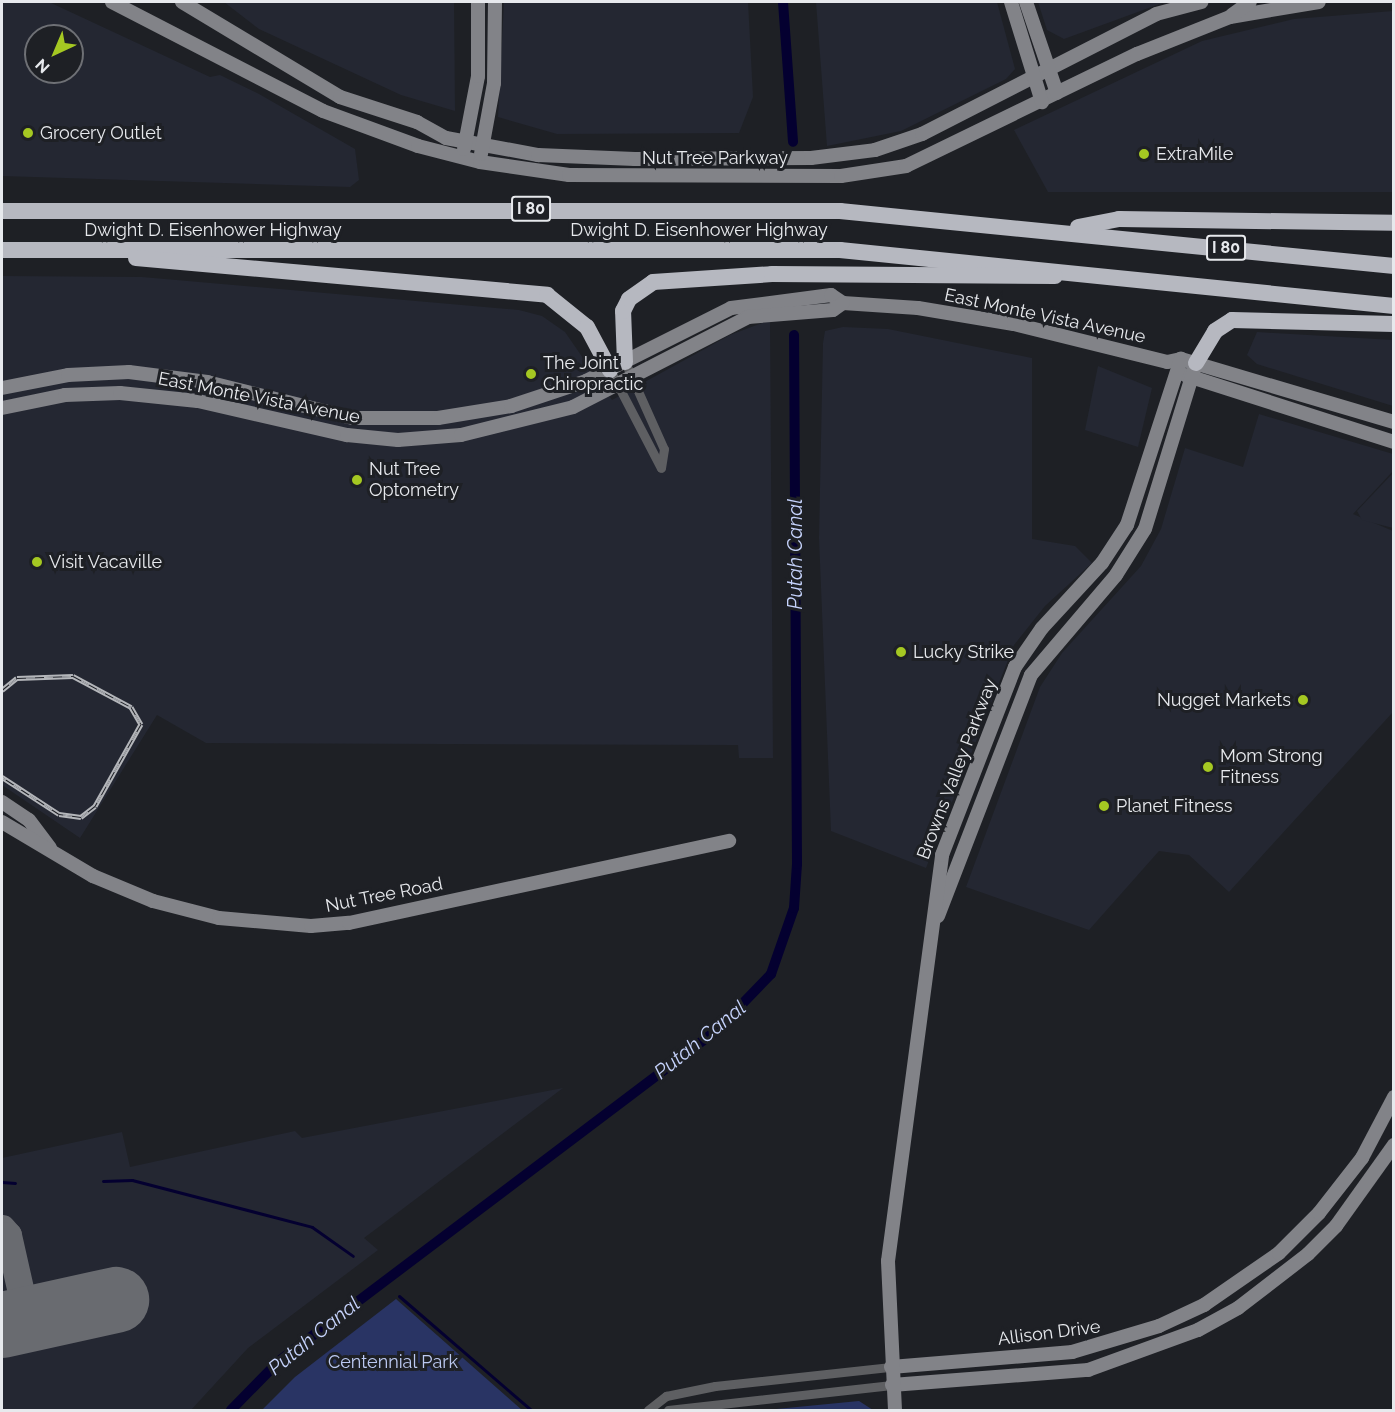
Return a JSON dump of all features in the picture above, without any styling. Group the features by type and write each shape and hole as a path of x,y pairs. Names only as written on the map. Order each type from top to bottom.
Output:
{"highway":[{"name":"Dwight D. Eisenhower Highway","path":"2,211 788,210 926,216 1394,266"},
{"path":"1059,230 1119,219 1394,223"},
{"name":"Dwight D. Eisenhower Highway","path":"2,250 757,248 930,256 1394,306"},
{"path":"87,250 173,264 547,296 588,327 618,366"},
{"path":"618,366 623,312 629,299 653,282 772,274 1022,279 1090,273"},
{"path":"1190,366 1215,331 1232,320 1394,324"}],"main road":[{"name":"Nut Tree Parkway","path":"112,2 323,111 480,162 569,175 841,176 906,166 1057,93 1230,17 1319,2"},
{"name":"Nut Tree Parkway","path":"182,2 340,98 465,142 577,158 811,158 904,141 1156,14 1201,2"},
{"path":"462,157 478,76 478,2"},
{"path":"480,162 494,83 495,2"},
{"path":"1011,2 1042,102"},
{"path":"1026,2 1057,93"},
{"path":"1230,17 1250,2"},
{"name":"East Monte Vista Avenue","path":"2,388 68,375 137,373 207,382 326,413 412,419 511,406 618,366 744,304 831,295 843,303 971,316 1190,366 1391,424"},
{"name":"East Monte Vista Avenue","path":"2,408 65,395 120,393 222,406 332,433 399,440 484,432 573,407 619,387 748,317 834,310 843,303"},
{"name":"East Monte Vista Avenue","path":"1167,362 1177,373 1190,366"},
{"name":"East Monte Vista Avenue","path":"1190,366 1304,414 1394,442"},
{"name":"Browns Valley Parkway","path":"895,1410 891,1367 888,1261 901,1139 938,916 1011,722 1036,666 1138,543 1190,366"},
{"name":"Browns Valley Parkway","path":"938,916 934,883 961,804 1023,653 1090,577 1132,515 1177,373"},
{"path":"222,406 237,402 311,421 326,413"},
{"path":"1304,414 1326,412 1373,425 1391,424"},
{"path":"332,433 340,426 396,428 412,419"},
{"path":"1378,437 1391,424"},
{"path":"1064,631 1068,614 1094,587 1090,577"},
{"path":"993,722 1011,722 1007,706 1023,653"},
{"path":"984,794 985,772 1000,731 993,722"},
{"name":"Nut Tree Road","path":"53,853 29,820 6,804 2,822 53,853 116,887 188,912 311,926 349,923 729,841"},
{"path":"957,868 951,860 964,813 961,804"},
{"name":"Allison Drive","path":"891,1367 1072,1352 1159,1326 1204,1305 1280,1253 1319,1213 1362,1158 1394,1097"},
{"path":"892,1385 1088,1370 1198,1330 1238,1308 1308,1254 1343,1217 1394,1145"}],"street":[{"path":"618,366 634,379 664,449 661,468 619,387 618,366"},
{"name":"Allison Drive","path":"648,1410 666,1396 715,1386 891,1367"},
{"path":"668,1410 892,1385"}],"shaded area":[{"path":"2,2 49,2 210,77 220,75 259,94 355,149 359,180 350,187 2,176"},
{"path":"224,2 454,2 455,111 401,95 259,29"},
{"path":"504,2 748,2 753,97 739,133 557,134 498,117"},
{"path":"816,2 997,2 1015,69 1006,79 901,131 827,146"},
{"path":"1038,2 1165,2 1064,39 1047,30"},
{"path":"1393,11 1393,192 1048,192 1014,130 1202,41 1294,19"},
{"path":"2,276 142,277 519,310 542,316 565,332 612,400 730,335 770,320 773,758 739,758 738,745 206,743 157,715 80,838 2,785"},
{"path":"843,327 888,329 1032,358 1032,539 1075,546 1092,563 1045,606 1014,645 926,868 831,831 819,538 823,343 825,331"},
{"path":"1257,332 1393,340 1393,406 1257,364 1247,355"},
{"path":"1098,366 1152,388 1138,447 1085,430"},
{"path":"1259,414 1393,454 1393,471 1353,514 1393,531 1393,712 1229,892 1189,855 1159,851 1089,930 966,887 1040,687 1062,653 1141,566 1161,529 1185,448 1243,467"},
{"path":"1393,473 1393,528 1362,520 1357,511"},
{"path":"563,1088 364,1238 378,1250 248,1348 191,1410 2,1410 2,1158 122,1132 130,1167 295,1131 302,1138"}],"green space":[{"name":"Centennial Park","path":"396,1299 522,1410 262,1410 295,1377"},
{"path":"859,1401 873,1410 766,1410"}],"waterway":[{"name":"Putah Canal","path":"783,2 793,142"},
{"name":"Putah Canal","path":"231,1410 279,1361 717,1030 771,974 794,908 797,864 794,335"},
{"path":"103,1181 132,1180 312,1227 353,1256"},
{"path":"2,1182 15,1183"},
{"path":"399,1296 531,1410"}],"taxiway":[{"path":"2,1228 8,1235 27,1319"}],"runway":[{"path":"2,1325 116,1300"}],"railway":[{"path":"2,690 17,678 73,676 131,707 141,724 95,806 81,817 59,814 2,777"}],"place":[{"name":"Grocery Outlet","path":"28,133"},
{"name":"ExtraMile","path":"1144,154"},
{"name":"The Joint Chiropractic","path":"531,374"},
{"name":"Nut Tree Optometry","path":"357,480"},
{"name":"Visit Vacaville","path":"37,562"},
{"name":"Lucky Strike","path":"901,652"},
{"name":"Nugget Markets","path":"1303,700"},
{"name":"Mom Strong Fitness","path":"1208,767"},
{"name":"Planet Fitness","path":"1104,806"}]}
